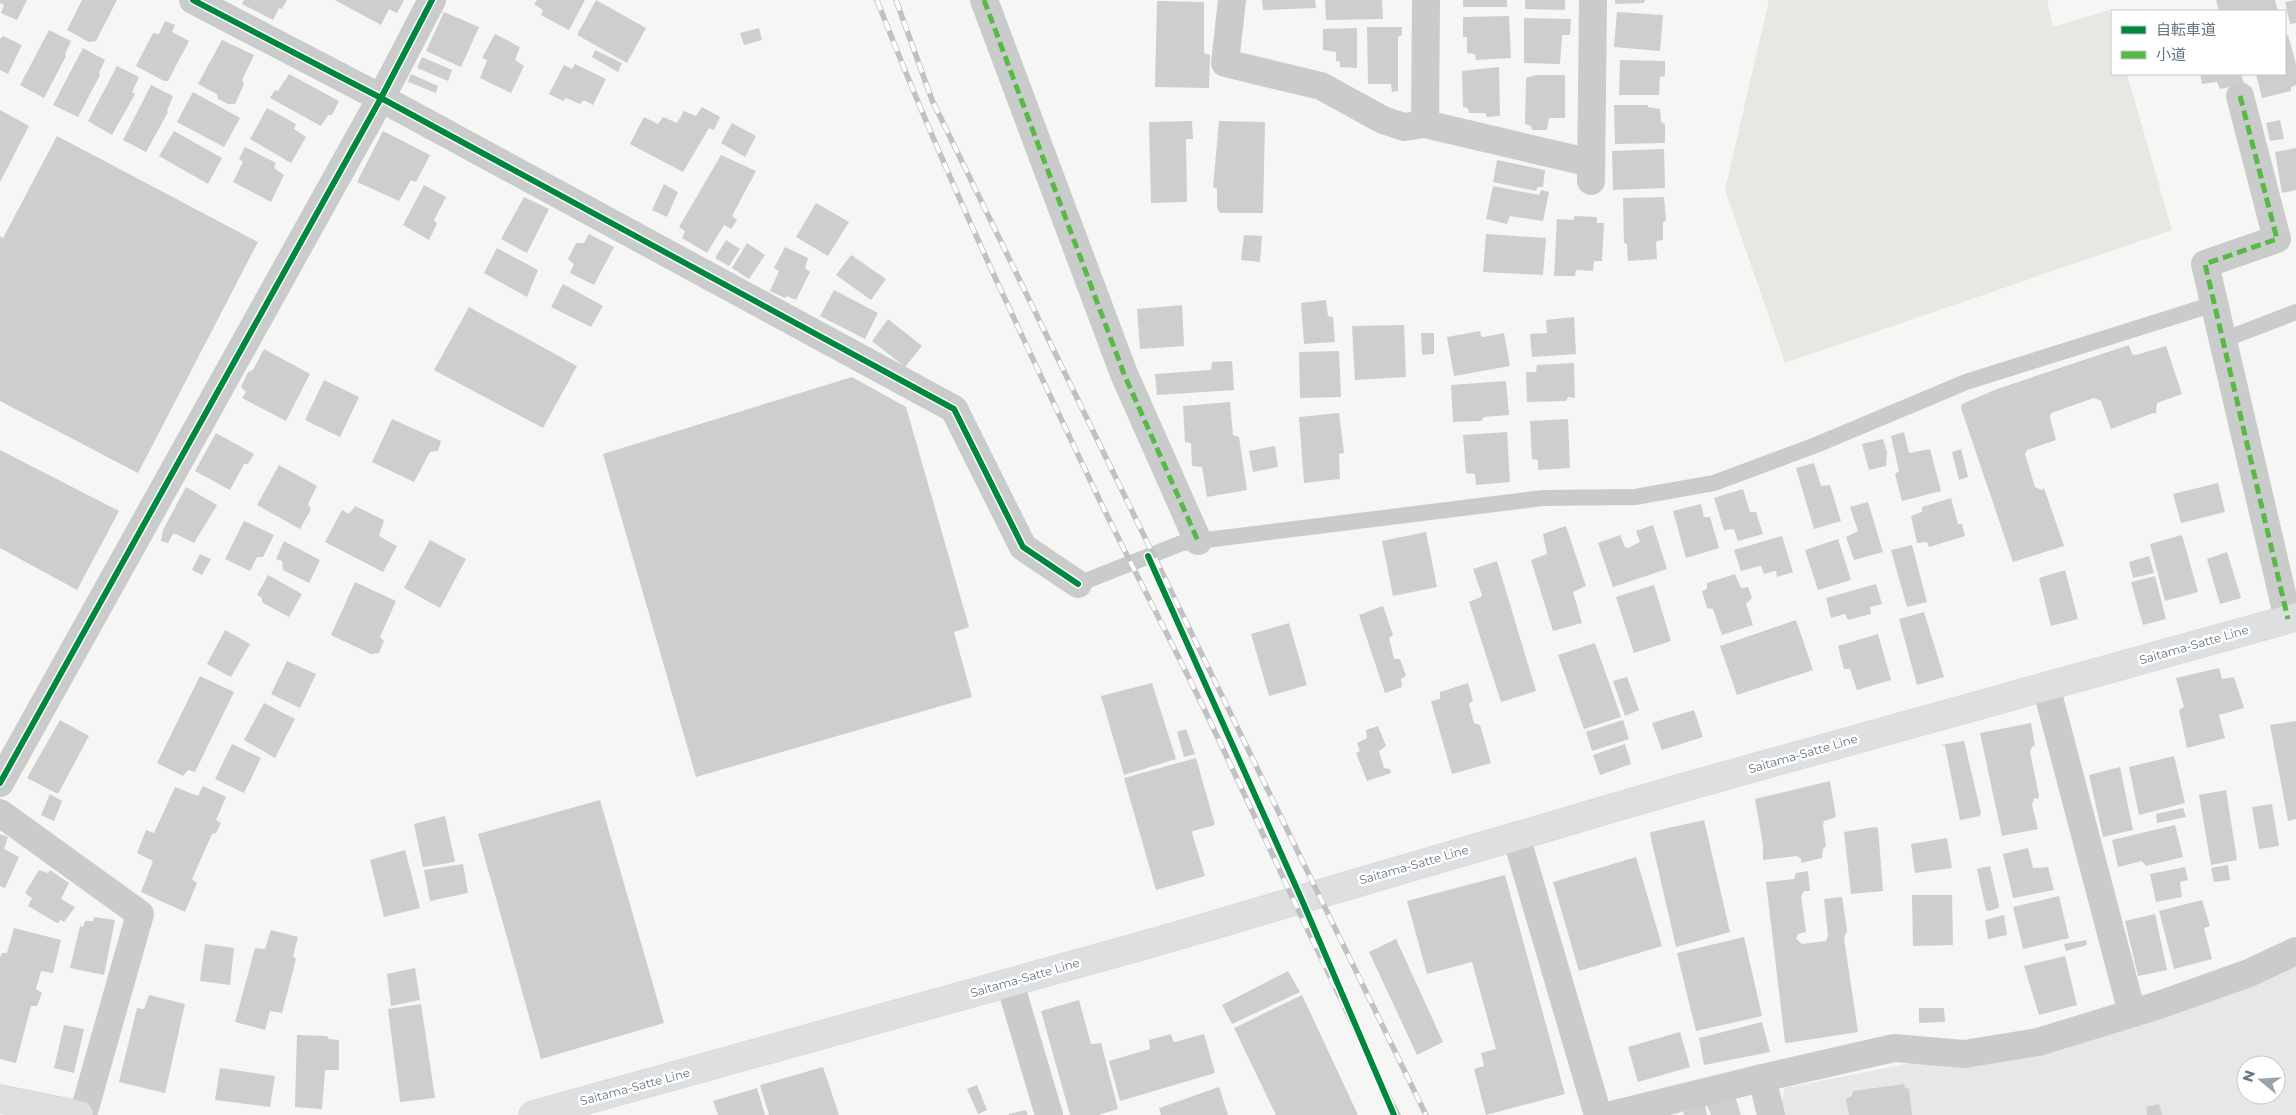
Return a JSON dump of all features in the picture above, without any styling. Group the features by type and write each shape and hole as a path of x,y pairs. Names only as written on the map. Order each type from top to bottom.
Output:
{"main road":[{"name":"Saitama-Satte Line","path":"532,1115 1010,983 1681,788 2292,618"},
{"path":"0,1099 79,1115"}],"street":[{"path":"194,0 381,98 954,409 1023,547 1078,584"},
{"path":"0,784 381,98 432,0"},
{"path":"984,0 1124,374 1198,541"},
{"path":"1232,0 1225,63 1321,86 1384,120 1404,127 1425,124 1591,172 1593,0"},
{"path":"1425,124 1426,0"},
{"path":"2240,96 2277,239 2205,264 2222,340 2292,618"},
{"path":"2046,686 2132,1013"},
{"path":"0,814 140,914 83,1115"},
{"path":"1516,836 1598,1115"},
{"path":"1612,1115 1894,1048 1964,1054 2038,1042 2132,1013 2249,973 2296,951"},
{"path":"1010,983 1049,1115"},
{"path":"1762,1078 1772,1115"}],"lane":[{"path":"1078,584 1182,543 1543,498 1635,497 1714,483 1816,446 1966,382 2214,304"},
{"path":"2222,340 2296,312"}],"shaded area":[{"path":"1769,0 2047,0 2053,27 2109,10 2111,17 2111,75 2127,75 2172,230 1785,363 1725,190"},
{"path":"2296,964 2296,1115 1782,1115 1780,1108 1785,1088 1921,1061"}],"building":[{"path":"0,0 27,0 17,20 1,13 4,5 0,3"},
{"path":"82,0 117,0 96,41 89,42 67,30"},
{"path":"244,0 287,0 282,9 279,8 273,20 242,4"},
{"path":"335,0 404,0 397,13 389,9 381,25"},
{"path":"537,0 585,0 569,30 541,15 543,10 534,4"},
{"path":"596,0 646,28 627,63 577,35"},
{"path":"1262,0 1315,0 1316,8 1263,10"},
{"path":"1325,0 1382,0 1383,19 1326,20"},
{"path":"1463,0 1507,0 1507,7 1463,7"},
{"path":"1525,0 1565,0 1565,10 1525,9"},
{"path":"1615,0 1645,0 1644,3 1615,4"},
{"path":"2216,0 2275,0 2278,10 2219,10"},
{"path":"2296,0 2296,23 2290,24 2285,2"},
{"path":"1157,1 1204,2 1204,53 1210,55 1209,88 1155,87"},
{"path":"444,12 479,27 461,67 426,51"},
{"path":"1617,12 1663,15 1660,51 1614,47"},
{"path":"1509,16 1511,58 1476,60 1475,54 1467,53 1467,37 1463,37 1463,17"},
{"path":"1524,18 1571,19 1570,35 1562,35 1560,64 1524,63"},
{"path":"165,21 175,25 172,32 189,41 168,81 164,81 136,66 153,33 159,34"},
{"path":"1367,27 1402,27 1402,35 1398,37 1398,91 1392,92 1391,84 1368,84"},
{"path":"759,28 762,40 744,45 740,33"},
{"path":"1357,28 1357,68 1340,67 1340,62 1336,61 1336,52 1323,50 1323,29"},
{"path":"49,30 71,41 65,54 66,56 44,98 20,85"},
{"path":"495,34 520,47 515,60 524,66 511,93 480,78 487,60 482,58"},
{"path":"2288,35 2296,64 2296,85 2291,87 2291,91 2262,98 2256,75 2286,75 2286,36"},
{"path":"3,36 22,45 8,74 0,70 0,39"},
{"path":"222,40 254,55 242,80 244,84 235,104 228,104 218,99 217,94 198,84"},
{"path":"83,48 105,60 99,73 100,75 78,117 53,105"},
{"path":"595,50 622,63 618,72 592,57"},
{"path":"422,57 452,70 448,81 417,68"},
{"path":"1620,60 1665,61 1665,76 1660,77 1659,95 1619,95"},
{"path":"575,64 606,79 593,105 584,100 580,104 566,98 563,101 549,94 564,65 572,69"},
{"path":"117,66 139,77 132,92 135,94 112,135 88,121"},
{"path":"1499,67 1500,116 1487,117 1485,113 1469,113 1468,108 1463,107 1462,71"},
{"path":"289,74 339,101 332,115 328,115 321,126 270,98 275,90 278,91"},
{"path":"411,74 438,86 436,93 408,82"},
{"path":"1536,75 1565,75 1565,118 1549,118 1547,130 1532,130 1531,126 1525,124 1526,78"},
{"path":"2200,75 2241,75 2244,84 2220,89 2217,82 2202,84"},
{"path":"151,85 173,96 168,112 146,152 123,140"},
{"path":"193,92 240,118 224,147 177,122"},
{"path":"1614,105 1648,105 1648,107 1660,109 1661,122 1665,124 1665,143 1615,144"},
{"path":"702,107 720,117 714,130 709,128 683,172 630,144 644,117 658,124 663,117 677,123 684,111 696,116"},
{"path":"267,108 296,124 294,129 306,137 291,163 250,139"},
{"path":"0,110 29,126 0,182"},
{"path":"2280,120 2284,139 2270,141 2266,123"},
{"path":"1192,121 1193,139 1186,139 1187,202 1151,203 1149,122"},
{"path":"1219,121 1265,122 1263,213 1220,213 1217,208 1217,189 1213,187"},
{"path":"732,123 756,136 745,157 721,143"},
{"path":"174,131 222,158 208,184 159,156"},
{"path":"383,131 430,155 416,182 411,180 399,201 357,182"},
{"path":"57,136 258,242 138,473 0,401 0,236 3,238"},
{"path":"245,147 276,163 274,168 284,175 271,202 233,182 243,162 239,159"},
{"path":"2296,148 2296,190 2282,193 2275,152"},
{"path":"1664,149 1665,188 1613,190 1612,151"},
{"path":"721,155 756,171 732,216 737,220 731,229 724,225 707,253 682,238 685,231 679,227"},
{"path":"1497,160 1545,170 1543,187 1538,187 1536,191 1493,182"},
{"path":"664,184 678,192 667,217 652,210"},
{"path":"424,185 446,197 434,220 437,224 429,240 403,225"},
{"path":"1493,186 1539,195 1541,190 1549,192 1543,221 1510,216 1507,224 1486,219"},
{"path":"524,197 549,209 527,253 501,239"},
{"path":"1664,197 1666,220 1663,222 1663,240 1656,243 1657,259 1628,261 1627,244 1624,243 1623,198"},
{"path":"816,203 849,222 828,256 796,237"},
{"path":"1575,216 1597,217 1597,223 1604,223 1602,261 1594,261 1593,271 1576,270 1575,276 1554,276 1557,219 1573,220"},
{"path":"589,234 614,247 594,285 570,273 574,264 568,259 576,243 584,243"},
{"path":"1486,234 1546,238 1543,275 1483,272"},
{"path":"1244,235 1262,236 1260,262 1241,260"},
{"path":"726,240 740,249 729,266 715,258"},
{"path":"747,243 765,255 749,279 732,268"},
{"path":"785,247 808,258 805,268 810,272 796,300 787,296 785,298 770,291 779,271 774,268"},
{"path":"497,248 538,270 527,297 484,273"},
{"path":"851,255 886,279 871,300 836,275"},
{"path":"563,284 603,306 591,327 551,307"},
{"path":"834,290 878,313 865,339 820,316"},
{"path":"1326,300 1328,316 1333,317 1335,342 1304,344 1301,303"},
{"path":"1182,305 1184,346 1140,349 1137,309"},
{"path":"469,307 577,366 543,428 434,370"},
{"path":"1574,317 1576,354 1532,357 1530,334 1547,333 1546,320"},
{"path":"888,319 922,346 905,367 872,341"},
{"path":"1404,325 1406,377 1355,380 1352,326"},
{"path":"1480,331 1481,336 1484,337 1504,333 1510,366 1454,376 1447,337"},
{"path":"1421,333 1434,333 1434,354 1422,355"},
{"path":"2129,345 2132,354 2136,355 2166,346 2182,394 2157,403 2156,414 2153,413 2111,429 2101,401 2094,398 2051,413 2050,418 2056,440 2027,450 2025,454 2035,487 2042,490 2044,488 2064,546 2013,562 1961,408 1962,404 1997,389"},
{"path":"264,349 310,374 286,421 242,398 246,392 241,387 248,372 253,370"},
{"path":"1339,351 1341,397 1300,398 1299,352"},
{"path":"1232,361 1234,390 1157,395 1155,374 1211,370 1212,362"},
{"path":"1574,363 1575,398 1568,397 1566,401 1527,402 1526,372 1536,372 1537,365"},
{"path":"852,377 906,407 969,627 954,632 972,697 696,777 603,454"},
{"path":"324,380 359,397 340,437 305,420"},
{"path":"1506,381 1509,415 1484,417 1481,421 1453,422 1451,385"},
{"path":"1230,402 1233,435 1239,437 1247,490 1207,497 1202,467 1192,466 1191,443 1185,442 1183,406"},
{"path":"1339,413 1344,453 1339,454 1340,479 1304,483 1299,417"},
{"path":"392,419 441,441 438,451 430,452 414,482 372,462"},
{"path":"1568,419 1570,468 1538,470 1538,460 1532,459 1530,421"},
{"path":"1507,432 1510,482 1476,485 1475,474 1466,473 1463,435"},
{"path":"1904,432 1909,453 1930,449 1941,491 1902,501 1895,474 1899,471 1891,436"},
{"path":"216,433 254,454 248,464 244,464 230,490 195,471"},
{"path":"1883,439 1887,452 1886,466 1869,470 1862,444"},
{"path":"1275,446 1278,467 1253,472 1249,451"},
{"path":"1961,449 1968,477 1959,480 1952,452"},
{"path":"0,450 119,511 77,590 0,548"},
{"path":"1814,463 1821,486 1830,485 1841,521 1814,529 1796,468"},
{"path":"279,465 317,486 308,504 311,509 300,529 257,505"},
{"path":"2218,483 2225,512 2181,523 2173,494"},
{"path":"186,487 217,505 194,543 176,534 173,534 168,543 161,541 163,530"},
{"path":"1743,489 1750,512 1756,512 1763,534 1738,541 1734,529 1724,530 1714,498"},
{"path":"1951,498 1958,524 1962,524 1965,536 1929,547 1927,542 1917,543 1911,516 1922,512 1922,507"},
{"path":"1868,502 1883,552 1854,560 1846,537 1858,531 1850,507"},
{"path":"1701,504 1704,517 1710,517 1719,548 1686,558 1673,511"},
{"path":"355,506 384,520 379,536 397,546 383,572 325,542 342,510 349,514"},
{"path":"244,521 274,535 263,557 257,557 250,571 225,559"},
{"path":"1653,525 1667,569 1613,587 1598,543 1620,535 1625,547 1628,548 1640,542 1636,531"},
{"path":"1566,526 1586,586 1573,592 1582,623 1553,631 1531,560 1547,554 1543,534"},
{"path":"1426,532 1437,587 1393,596 1382,541"},
{"path":"2182,535 2198,592 2165,601 2150,544"},
{"path":"1782,536 1793,572 1777,577 1776,571 1764,574 1761,566 1741,571 1734,550"},
{"path":"1838,539 1851,580 1818,590 1805,550"},
{"path":"430,540 466,559 440,608 404,588"},
{"path":"284,541 320,560 309,583 283,570 282,561 276,559"},
{"path":"1912,545 1927,602 1907,607 1891,550"},
{"path":"2227,552 2241,598 2220,604 2207,559"},
{"path":"200,554 211,559 202,575 192,570"},
{"path":"2149,556 2154,573 2133,578 2129,562"},
{"path":"1497,561 1536,691 1501,702 1469,602 1482,595 1473,569"},
{"path":"2065,570 2078,619 2051,626 2039,578"},
{"path":"1735,574 1741,588 1748,587 1752,598 1746,604 1753,625 1722,635 1713,609 1707,608 1702,591 1707,589 1707,583"},
{"path":"268,575 302,594 289,617 263,603 261,597 257,595"},
{"path":"2155,576 2166,619 2143,625 2131,582"},
{"path":"355,582 396,601 380,637 384,641 379,653 371,654 331,635"},
{"path":"1876,584 1882,604 1870,607 1871,614 1848,620 1845,614 1831,618 1826,598"},
{"path":"1654,585 1671,641 1634,653 1616,597"},
{"path":"1383,606 1393,635 1389,638 1394,659 1400,659 1406,676 1401,679 1402,687 1385,693 1359,615"},
{"path":"1924,612 1944,677 1917,685 1899,619"},
{"path":"1796,620 1813,670 1737,695 1720,646"},
{"path":"1289,623 1307,685 1269,696 1251,634"},
{"path":"225,630 250,644 231,677 207,664"},
{"path":"1878,634 1891,680 1857,690 1850,669 1844,669 1838,646"},
{"path":"1595,643 1621,717 1584,729 1558,655"},
{"path":"287,661 316,674 300,708 271,694"},
{"path":"2219,668 2222,679 2234,677 2244,708 2219,715 2225,738 2187,748 2179,710 2184,707 2176,678"},
{"path":"200,676 234,692 195,772 188,770 183,776 157,763"},
{"path":"1627,677 1639,710 1625,716 1613,681"},
{"path":"1152,683 1176,759 1124,775 1101,696"},
{"path":"1468,683 1473,700 1469,704 1474,723 1480,725 1491,763 1452,774 1431,701 1440,699 1440,692"},
{"path":"264,703 295,719 275,758 244,740"},
{"path":"1694,710 1703,737 1662,750 1652,723"},
{"path":"60,720 89,736 58,794 27,778"},
{"path":"1623,720 1629,739 1592,751 1586,732"},
{"path":"2296,721 2296,819 2288,821 2270,725"},
{"path":"2031,723 2035,746 2032,747 2030,752 2039,796 2038,799 2034,798 2032,805 2038,829 2002,836 1980,733"},
{"path":"1378,726 1386,746 1379,751 1384,768 1390,769 1391,773 1367,781 1356,753 1360,751 1357,743 1367,738 1366,730"},
{"path":"1186,729 1195,754 1184,757 1177,732"},
{"path":"1964,741 1981,813 1980,816 1960,820 1945,746 1941,745"},
{"path":"232,744 261,758 244,793 215,779"},
{"path":"1625,744 1631,764 1600,775 1593,755"},
{"path":"2174,756 2185,803 2139,815 2129,767"},
{"path":"1196,758 1215,825 1193,831 1192,833 1205,876 1156,890 1124,778"},
{"path":"2120,767 2133,830 2103,837 2089,775"},
{"path":"1830,781 1836,817 1824,821 1826,846 1823,849 1822,858 1801,863 1801,859 1797,856 1763,860 1763,845 1755,799"},
{"path":"203,786 226,797 216,820 221,823 216,833 212,834 192,879 197,883 185,912 141,892 153,861 137,853 146,830 154,833 175,787 198,796"},
{"path":"2226,790 2237,860 2211,865 2199,795"},
{"path":"50,794 62,801 54,821 41,815"},
{"path":"600,800 664,1023 541,1059 478,834"},
{"path":"2272,804 2279,846 2259,849 2252,807"},
{"path":"2183,808 2186,817 2157,823 2156,814"},
{"path":"445,816 455,862 423,867 414,824"},
{"path":"1704,820 1730,932 1676,947 1650,834 1651,832"},
{"path":"2175,825 2183,857 2146,866 2142,861 2118,867 2112,840"},
{"path":"1878,828 1883,891 1851,894 1844,832"},
{"path":"0,834 8,837 4,849 19,857 5,888 0,886"},
{"path":"1947,838 1952,868 1915,873 1911,844"},
{"path":"2028,848 2033,868 2048,867 2054,890 2013,898 2003,854"},
{"path":"405,850 420,908 384,917 370,860"},
{"path":"1636,857 1662,946 1579,971 1553,882"},
{"path":"463,864 468,893 430,901 424,870"},
{"path":"2228,865 2230,880 2214,882 2211,868"},
{"path":"1990,866 1999,906 1989,911 1986,910 1977,869"},
{"path":"2185,867 2188,880 2180,882 2182,897 2156,902 2150,874"},
{"path":"39,870 48,873 50,870 69,883 61,899 75,907 64,922 61,920 57,923 28,906 32,898 25,893"},
{"path":"1808,871 1810,891 1804,891 1801,896 1806,932 1798,934 1796,939 1802,944 1826,941 1828,935 1824,899 1842,897 1847,931 1844,938 1858,1032 1787,1043 1785,1042 1766,882 1794,879 1796,873"},
{"path":"1505,875 1565,1094 1486,1115 1474,1069 1484,1066 1481,1053 1496,1049 1472,962 1427,974 1407,901"},
{"path":"1912,895 1952,895 1953,945 1913,946"},
{"path":"2059,896 2069,938 2023,949 2013,907"},
{"path":"2202,900 2210,926 2204,928 2212,959 2174,969 2159,911"},
{"path":"2155,914 2167,970 2138,976 2125,921"},
{"path":"2004,915 2007,935 1988,939 1985,920"},
{"path":"94,917 115,920 104,975 70,968 80,926 83,927 85,921 93,921"},
{"path":"14,928 61,940 53,973 41,971 36,989 42,993 37,1006 31,1006 16,1063 0,1059 0,958 2,953 7,953"},
{"path":"271,930 298,937 293,956 296,959 282,1013 270,1011 265,1030 235,1022 255,948 265,949"},
{"path":"1744,937 1762,1016 1696,1031 1677,953"},
{"path":"1396,939 1443,1042 1417,1055 1369,952"},
{"path":"2086,940 2087,945 2066,951 2064,944"},
{"path":"205,944 234,948 230,985 200,981"},
{"path":"2065,956 2077,1005 2039,1015 2024,966"},
{"path":"415,968 420,1000 391,1006 387,974"},
{"path":"1288,971 1300,992 1232,1024 1222,1005"},
{"path":"149,995 185,1004 165,1093 119,1082 137,1008 144,1009"},
{"path":"1302,995 1358,1115 1276,1115 1234,1028"},
{"path":"1079,1000 1091,1044 1101,1043 1118,1109 1098,1115 1070,1115 1041,1011"},
{"path":"421,1004 435,1098 400,1102 388,1009"},
{"path":"1919,1008 1944,1008 1945,1022 1919,1023"},
{"path":"1762,1022 1770,1052 1704,1065 1699,1038"},
{"path":"64,1025 84,1029 74,1073 54,1068"},
{"path":"1680,1032 1690,1067 1638,1082 1628,1047"},
{"path":"1171,1034 1175,1042 1204,1034 1215,1073 1120,1101 1109,1061 1150,1049 1149,1040"},
{"path":"297,1035 327,1036 329,1039 339,1040 339,1070 325,1070 322,1109 295,1107"},
{"path":"823,1067 839,1115 769,1115 760,1085"},
{"path":"220,1068 275,1076 270,1107 215,1100"},
{"path":"1904,1084 1905,1088 1909,1089 1912,1115 1849,1115 1846,1099 1852,1096 1853,1091"},
{"path":"977,1085 987,1110 978,1114 967,1089"},
{"path":"1219,1087 1228,1115 1161,1115 1159,1108"},
{"path":"757,1088 765,1115 718,1115 713,1101"},
{"path":"1735,1096 1741,1115 1711,1115 1707,1105"},
{"path":"2159,1104 2162,1115 2147,1115 2146,1107"},
{"path":"1705,1105 1707,1115 1684,1115 1683,1112"},
{"path":"1026,1110 1028,1115 1009,1115 1009,1114"}],"railway":[{"path":"877,0 956,191 1042,378 1101,503 1206,713 1324,965 1398,1115"},
{"path":"896,0 932,100 1426,1115"}],"marked path":[{"path":"984,0 1124,374 1198,541"},
{"path":"2240,96 2277,239 2205,264 2288,619"}],"cycle path":[{"path":"193,0 381,98 954,409 1023,547 1078,584"},
{"path":"0,783 381,98 432,0"},
{"path":"1148,556 1301,898 1394,1115"}]}
